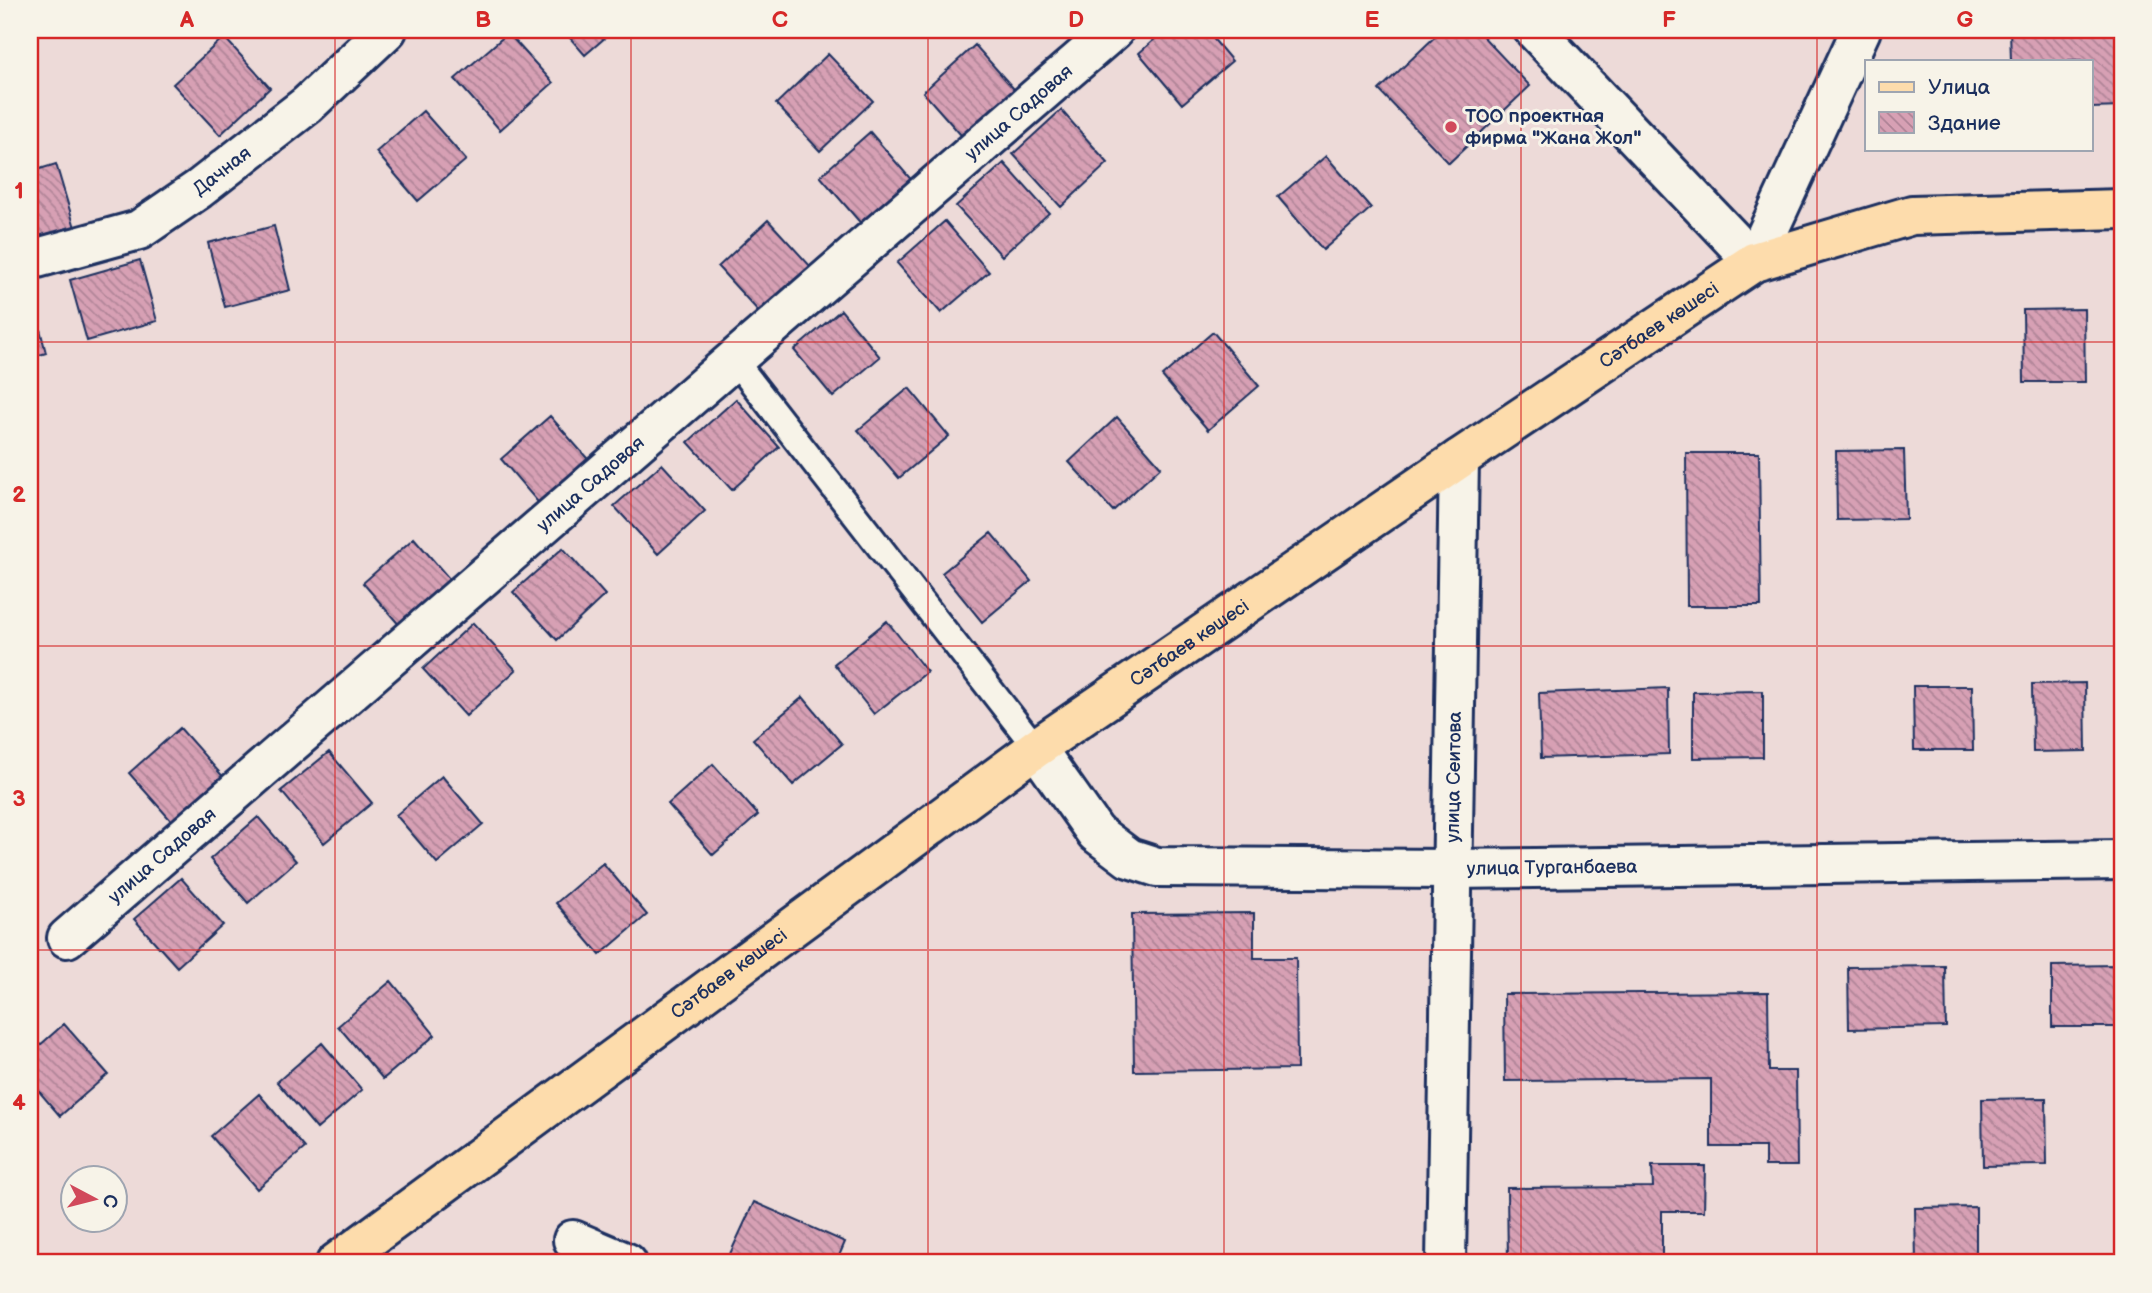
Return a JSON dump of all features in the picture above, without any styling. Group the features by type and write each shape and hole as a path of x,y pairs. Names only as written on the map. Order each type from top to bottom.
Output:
{"main road":[{"name":"Сәтбаев көшесі","path":"336,1263 1036,748 1460,458 1754,262 1912,215 2122,209"}],"street":[{"name":"Дачная","path":"30,260 139,230 200,189 307,105 387,30"},
{"name":"улица Садовая","path":"67,938 1114,30"},
{"path":"1534,30 1754,262 1861,30"},
{"name":"улица Сеитова","path":"1446,1263 1460,458"},
{"name":"улица Турганбаева","path":"1036,748 1096,833 1129,858 1157,867 1451,869 2122,860"},
{"path":"573,1240 627,1263"}],"lane":[{"path":"734,361 1036,748"}],"building":[{"path":"563,30 614,30 585,55"},
{"path":"1165,30 1206,30 1232,61 1182,104 1139,53"},
{"name":"ТОО проектная фирма \"Жана Жол\"","path":"1442,30 1477,30 1530,86 1449,163 1379,90"},
{"path":"2010,30 2122,30 2122,107 2092,108 2092,60 2011,60"},
{"path":"508,33 553,83 500,130 455,79"},
{"path":"224,37 270,88 220,135 173,84"},
{"path":"975,45 1021,97 968,143 923,92"},
{"path":"828,54 873,101 820,151 776,104"},
{"path":"1061,110 1108,163 1061,207 1013,154"},
{"path":"423,111 466,160 418,201 376,152"},
{"path":"870,132 914,183 864,227 820,176"},
{"path":"1326,156 1371,208 1323,250 1278,197"},
{"path":"1004,163 1049,213 1002,256 956,206"},
{"path":"56,164 76,231 30,245 30,172"},
{"path":"768,220 811,267 761,314 718,267"},
{"path":"945,221 989,272 941,313 897,263"},
{"path":"274,226 290,290 225,307 208,243"},
{"path":"140,260 157,321 87,341 70,280"},
{"path":"30,289 46,353 30,358"},
{"path":"2084,309 2085,382 2024,382 2023,310"},
{"path":"841,310 880,357 833,397 794,350"},
{"path":"1213,332 1259,386 1208,430 1162,376"},
{"path":"909,388 949,436 899,478 858,430"},
{"path":"736,399 779,447 732,490 688,442"},
{"path":"550,416 593,465 543,508 501,459"},
{"path":"1117,417 1161,467 1113,511 1069,462"},
{"path":"1904,450 1906,519 1837,520 1836,451"},
{"path":"1686,453 1759,453 1761,606 1687,606"},
{"path":"662,464 705,511 658,554 614,506"},
{"path":"991,533 1031,581 982,622 942,573"},
{"path":"414,538 458,589 407,634 363,583"},
{"path":"563,548 605,595 557,640 513,592"},
{"path":"887,621 927,672 874,714 834,664"},
{"path":"473,623 516,670 466,716 423,669"},
{"path":"2085,683 2086,751 2033,752 2032,684"},
{"path":"1913,686 1972,686 1973,750 1914,750"},
{"path":"1668,688 1669,754 1541,758 1539,693"},
{"path":"1763,691 1763,757 1693,758 1693,692"},
{"path":"803,697 842,744 793,785 753,739"},
{"path":"180,728 226,780 175,825 129,773"},
{"path":"329,752 372,803 324,843 281,791"},
{"path":"713,764 758,815 713,855 668,804"},
{"path":"442,776 483,824 437,863 396,815"},
{"path":"258,817 296,861 248,903 210,859"},
{"path":"603,863 647,915 600,955 556,903"},
{"path":"181,878 223,925 177,967 134,919"},
{"path":"1254,913 1254,958 1296,958 1297,1069 1134,1071 1132,914"},
{"path":"2116,965 2117,1027 2052,1027 2052,966"},
{"path":"1945,966 1946,1027 1849,1029 1848,967"},
{"path":"391,981 435,1035 383,1079 338,1026"},
{"path":"1768,992 1769,1071 1796,1071 1797,1166 1765,1166 1765,1147 1711,1147 1711,1079 1505,1081 1504,994"},
{"path":"64,1024 108,1074 60,1116 30,1081 30,1054"},
{"path":"322,1043 362,1090 317,1129 277,1082"},
{"path":"259,1094 305,1148 257,1189 211,1136"},
{"path":"2046,1098 2047,1165 1983,1166 1982,1099"},
{"path":"1652,1166 1705,1166 1704,1211 1662,1211 1662,1263 1508,1263 1507,1188 1653,1187"},
{"path":"754,1202 845,1242 836,1263 745,1263 729,1256"},
{"path":"1976,1207 1976,1263 1916,1263 1915,1208"}],"place":[{"name":"ТОО проектная фирма \"Жана Жол\"","path":"1451,127"}]}
